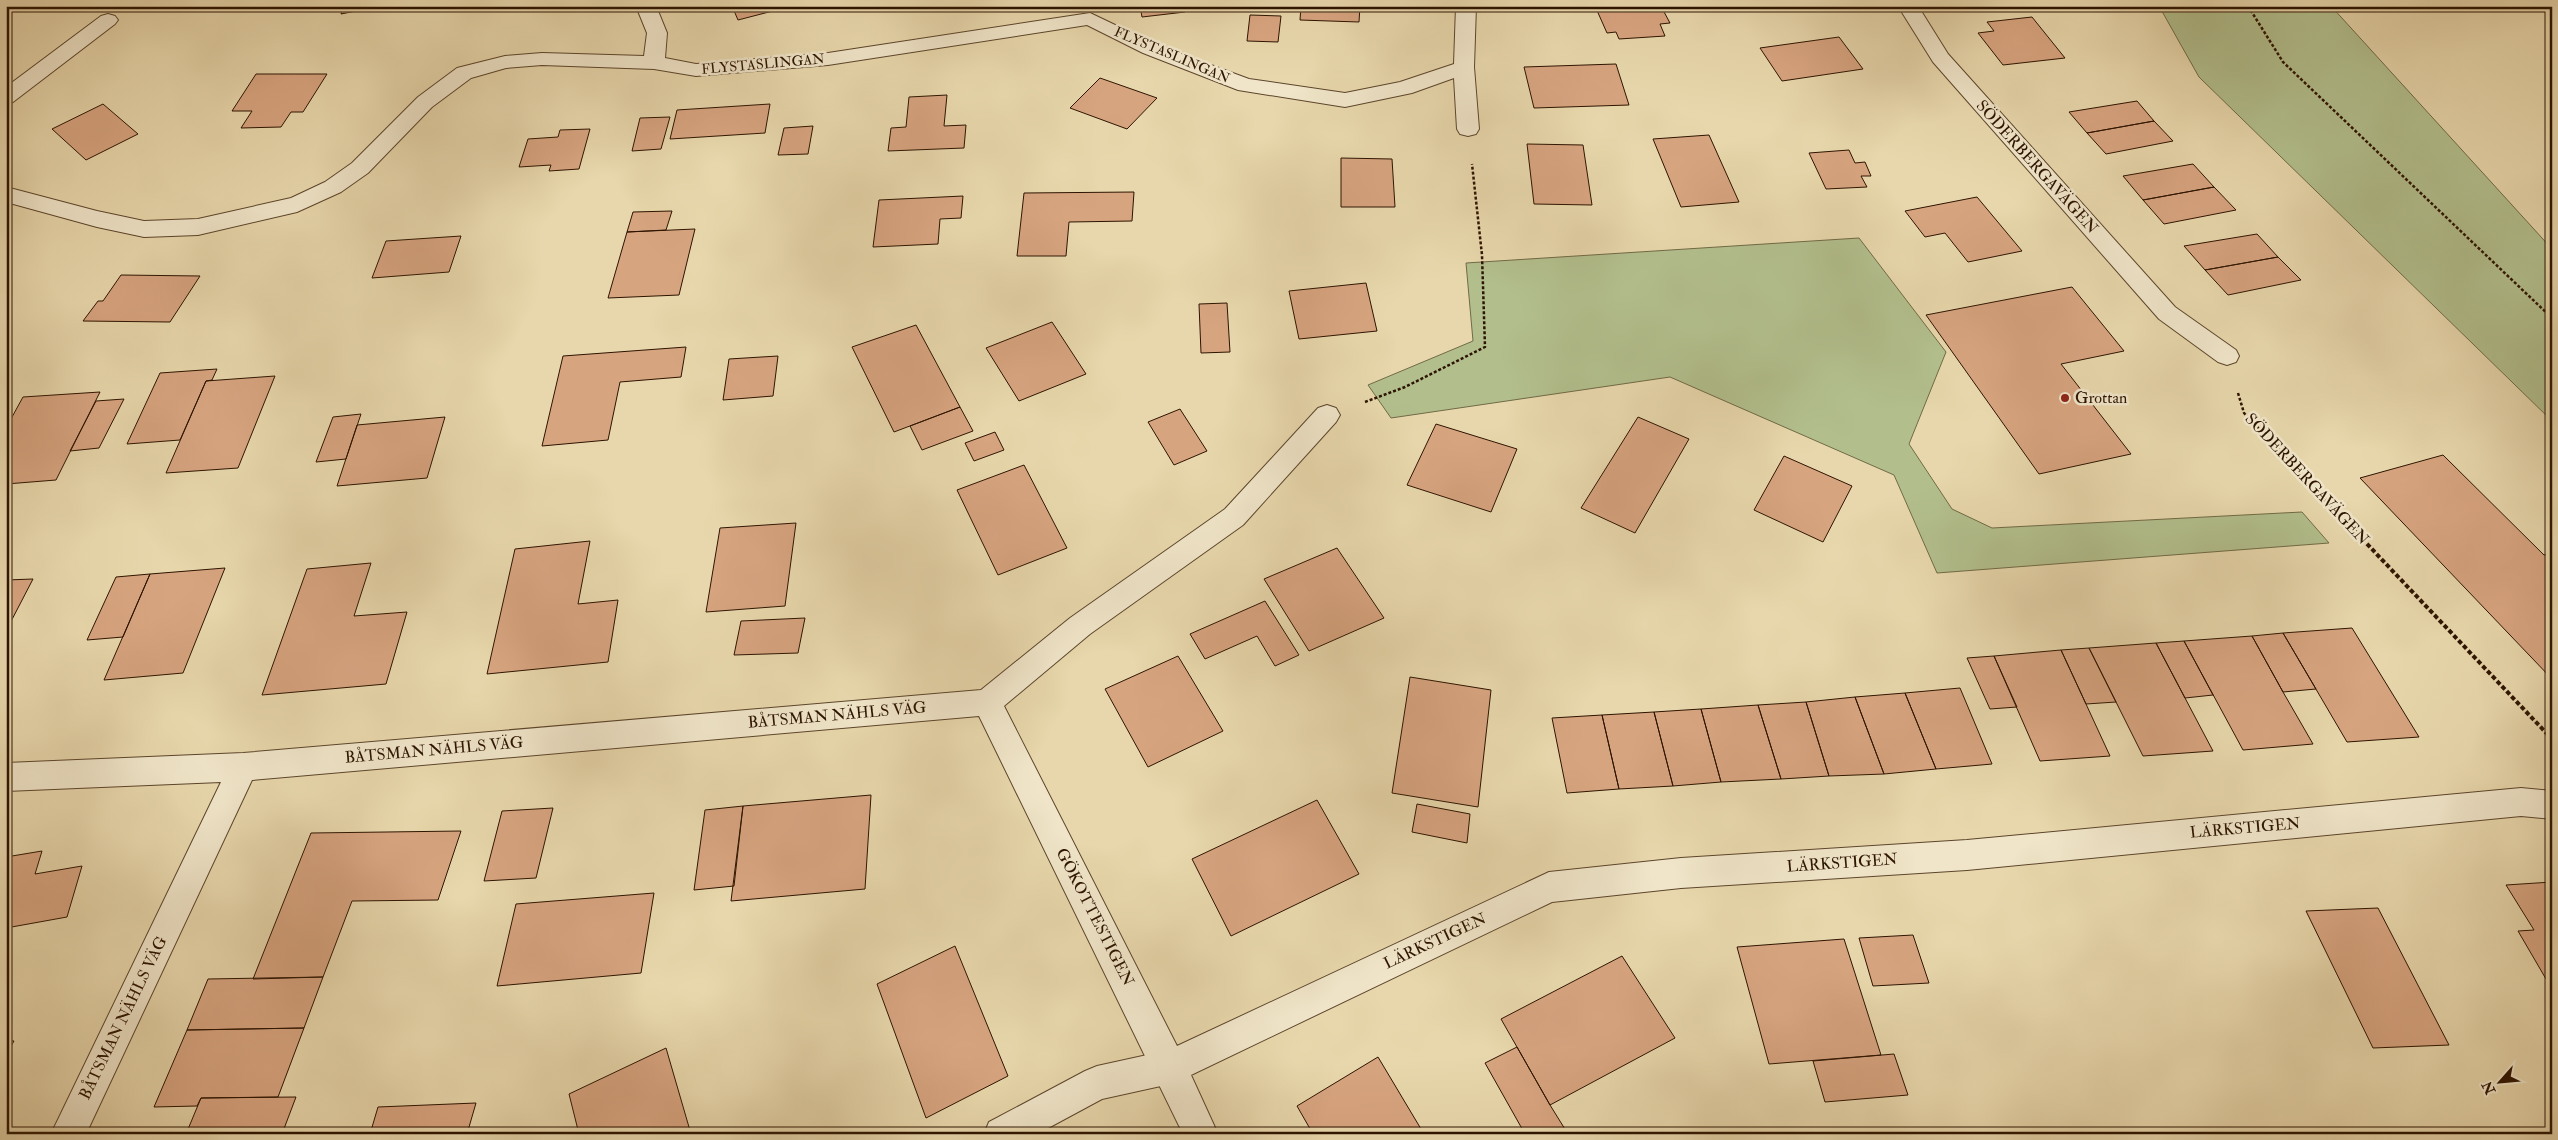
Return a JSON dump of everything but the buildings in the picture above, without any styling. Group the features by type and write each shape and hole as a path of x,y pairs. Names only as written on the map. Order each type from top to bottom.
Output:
{"street":[{"path":"646,6 657,33 654,63"},
{"path":"1466,6 1464,67 1468,129"},
{"name":"SÖDERBERGAVÄGEN","path":"1908,6 1940,58 2167,313 2227,356"},
{"name":"FLYSTASLINGAN","path":"6,194 97,219 144,228 198,227 297,204 333,187 360,168 425,102 464,73 505,62 542,59 654,63 696,70 828,58 1088,13 1150,49 1245,86 1345,100 1406,88 1464,67"},
{"path":"6,97 108,20"},
{"path":"987,702 1080,626 1234,517 1327,415"},
{"name":"BÅTSMAN NÄHLS VÄG","path":"6,777 243,767 987,702"},
{"name":"GÖKOTTESTIGEN","path":"987,702 1170,1066 1201,1134"},
{"name":"BÅTSMAN NÄHLS VÄG","path":"68,1134 243,767"},
{"name":"LÄRKSTIGEN","path":"1001,1134 1097,1083 1170,1066 1549,887 1681,873 1967,854 2521,802 2552,805"}],"path":[{"path":"2248,6 2283,62 2552,318"},
{"path":"1327,415 1404,388 1485,347 1486,296 1484,247 1468,129"},
{"name":"SÖDERBERGAVÄGEN","path":"2227,356 2244,413 2552,739"}],"green space":[{"path":"2159,6 2331,6 2552,249 2552,421 2199,77"},
{"path":"1859,238 1946,352 1909,444 1952,509 1992,528 2302,512 2329,543 1937,573 1894,475 1670,377 1391,418 1368,385 1473,341 1466,263"}],"place":[{"name":"Grottan","path":"2065,398"}]}
